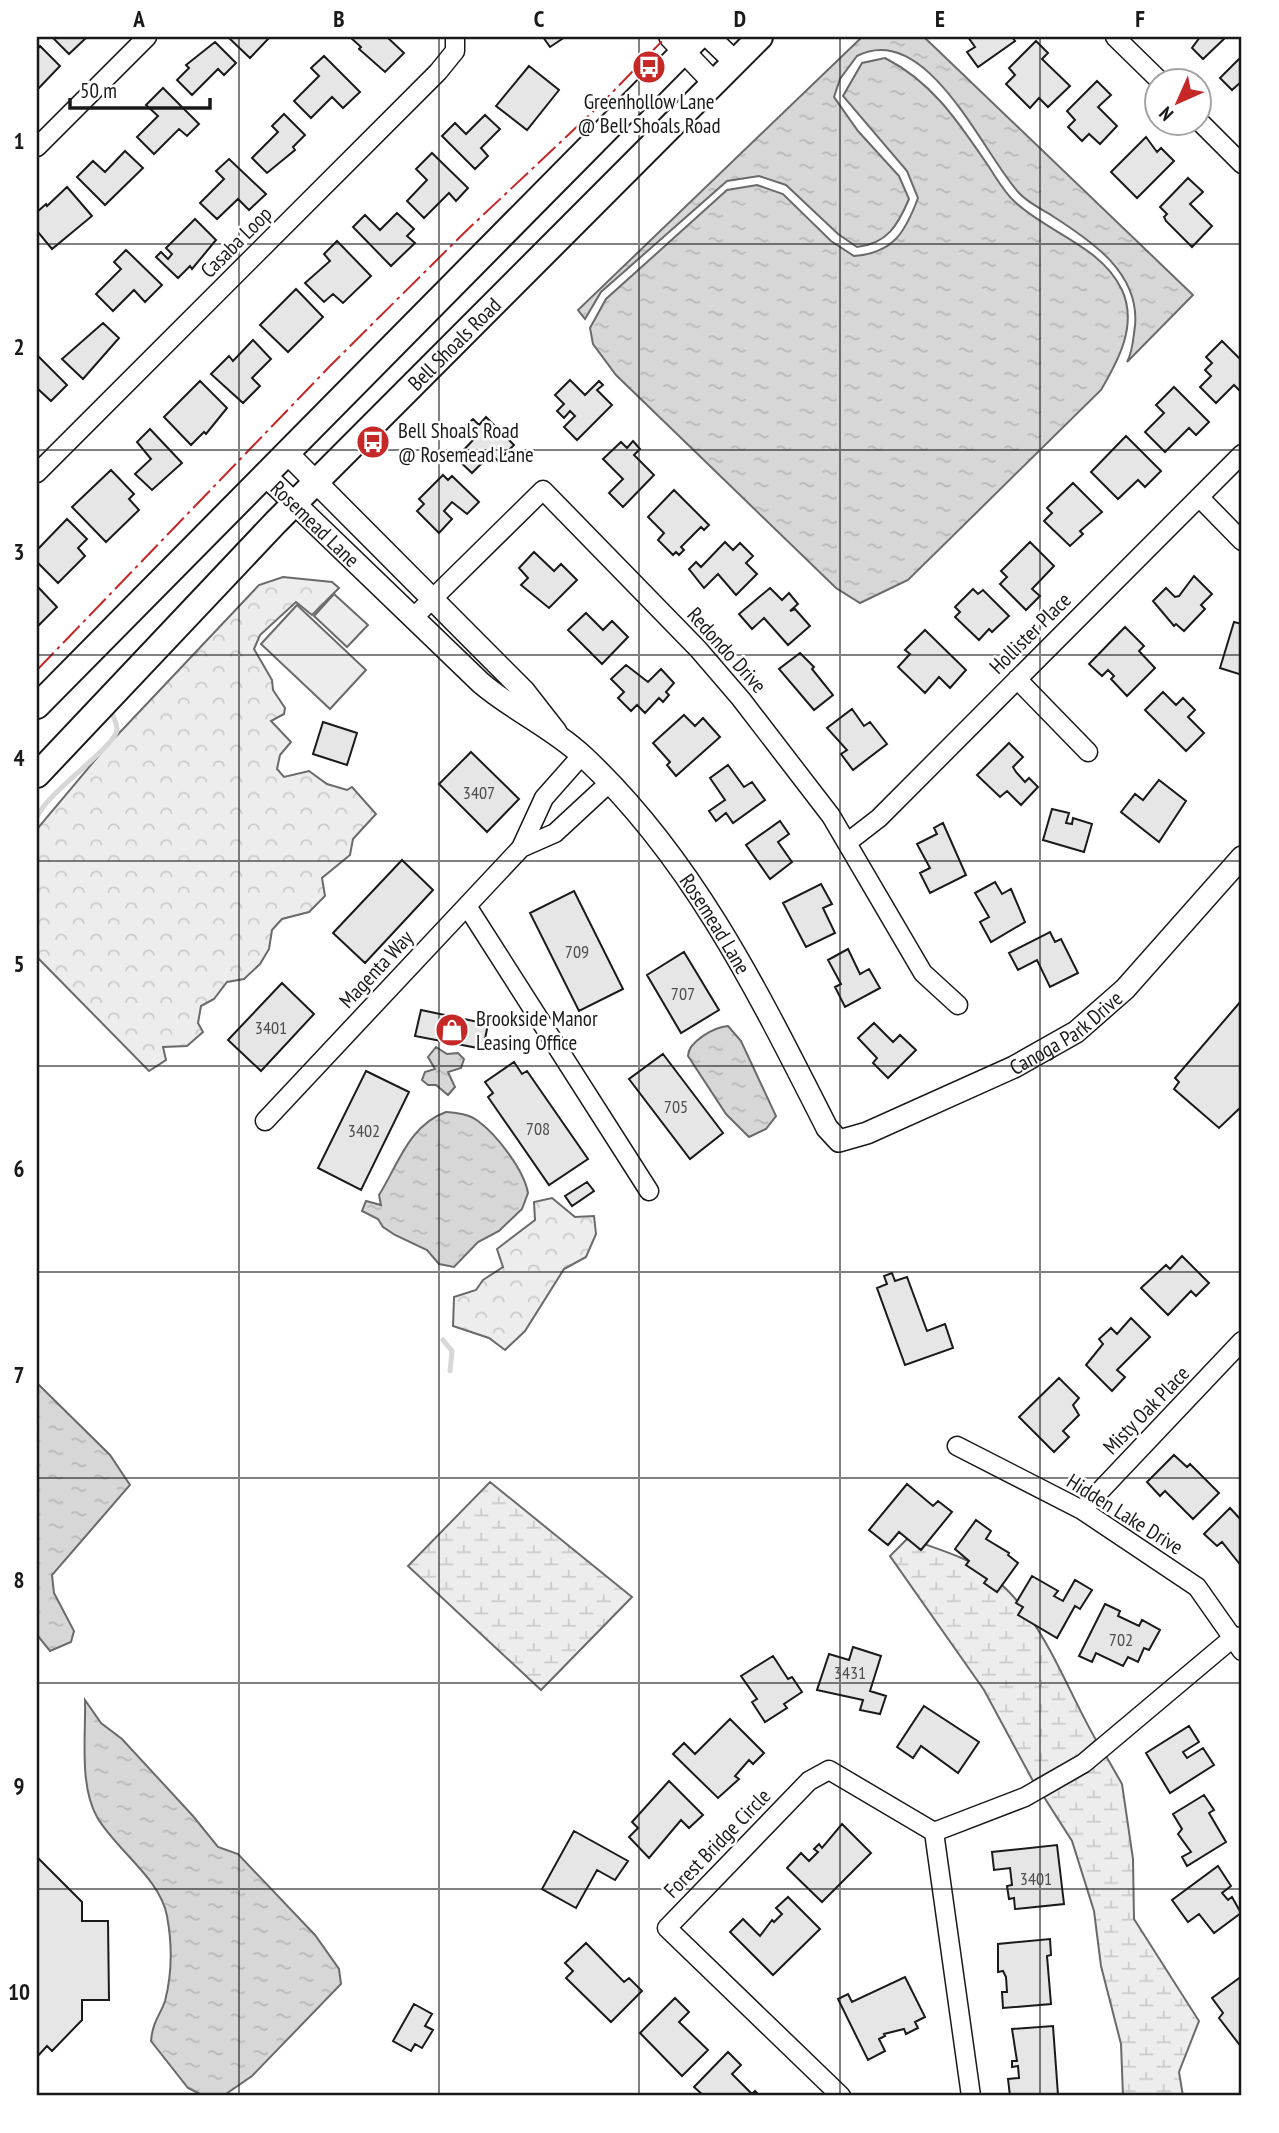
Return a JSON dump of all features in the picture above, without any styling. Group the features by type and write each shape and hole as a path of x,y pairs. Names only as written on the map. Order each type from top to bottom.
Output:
{"main road":[{"name":"Bell Shoals Road","path":"37,775 295,503 760,37"},
{"name":"Bell Shoals Road","path":"37,706 287,453 684,42"}],"street":[{"path":"37,147 147,37"},
{"name":"Casaba Loop","path":"37,473 438,72 455,51 455,37"},
{"path":"709,37 734,61"},
{"path":"1115,37 1145,66"},
{"path":"684,42 713,82"},
{"path":"1212,133 1242,164"},
{"name":"Rosemead Lane","path":"287,453 524,691 557,734"},
{"name":"Hollister Place","path":"848,842 879,818 1242,454"},
{"name":"Rosemead Lane","path":"265,475 507,705 557,734 609,783 660,843 715,921 773,1018 827,1128 839,1141"},
{"name":"Redondo Drive","path":"413,618 543,490 698,649 741,699 807,782 848,842 923,973 958,1005"},
{"path":"1199,497 1242,541"},
{"path":"1017,679 1088,752"},
{"name":"Magenta Way","path":"265,1121 521,848 544,798 582,755"},
{"name":"Magenta Way","path":"521,848 555,833 609,783"},
{"name":"Canoga Park Drive","path":"839,1141 867,1133 1014,1067 1076,1032 1125,989 1242,857"},
{"path":"467,906 649,1191"},
{"name":"Misty Oak Place","path":"1082,1510 1242,1341"},
{"name":"Hidden Lake Drive","path":"957,1446 1082,1510 1197,1587 1238,1643"},
{"path":"967,2094 934,1832 1025,1797 1084,1763 1238,1643"},
{"name":"Forest Bridge Circle","path":"841,2096 667,1928 809,1781 829,1770 934,1832"}],"green space":[{"path":"283,577 332,582 339,588 312,615 296,602 260,635 254,649 272,680 273,690 285,708 284,714 271,721 291,742 280,755 277,769 284,777 309,771 327,784 347,790 352,787 376,814 353,839 350,855 322,878 325,896 309,912 282,919 272,930 269,949 260,964 244,979 227,982 214,999 201,1006 198,1023 203,1032 187,1046 163,1047 166,1060 149,1071 37,957 37,829 106,747 259,585"},
{"path":"334,594 368,625 347,647 314,616"},
{"path":"297,605 366,670 330,709 261,644"},
{"path":"552,1198 575,1217 594,1216 596,1234 586,1257 564,1269 525,1331 505,1350 489,1338 453,1326 454,1297 476,1290 483,1280 503,1267 497,1249 535,1220 534,1202"},
{"path":"490,1482 632,1597 541,1690 408,1566"},
{"path":"908,1538 964,1559 989,1574 1028,1614 1096,1740 1079,1755 1033,1781 984,1690 890,1556"},
{"path":"1106,1756 1122,1784 1133,1859 1134,1919 1199,2021 1179,2072 1183,2096 1123,2096 1121,2044 1101,1966 1094,1911 1072,1841 1044,1797 1088,1772"}],"water":[{"path":"862,37 924,37 1193,295 1127,362 1133,340 1135,307 1122,275 1111,261 1084,237 1019,193 951,96 930,73 907,57 883,50 857,56 840,79 834,97 858,131 899,176 909,199 890,232 876,242 857,247 838,234 786,185 759,176 727,181 601,292 585,319 578,310"},
{"path":"885,58 917,78 930,90 965,132 1003,189 1015,202 1101,262 1122,290 1128,316 1124,342 1101,390 908,580 860,603 836,588 616,375 593,344 590,328 606,299 727,190 757,185 783,194 831,241 854,256 879,251 896,239 918,198 907,171 843,96 862,63"},
{"path":"728,1026 741,1041 776,1116 766,1129 749,1137 726,1114 688,1056 692,1046 703,1036"},
{"path":"436,1047 447,1054 458,1053 464,1059 461,1068 448,1072 455,1087 448,1095 436,1085 428,1085 422,1080 425,1072 435,1069 428,1057"},
{"path":"446,1112 471,1117 485,1127 515,1164 528,1193 522,1209 499,1231 478,1242 454,1267 439,1264 427,1250 395,1235 383,1227 378,1219 362,1211 366,1201 381,1205 379,1195 406,1147 423,1126"},
{"path":"37,1383 110,1455 130,1485 52,1575 54,1593 74,1631 71,1642 50,1651 37,1635"},
{"path":"85,1700 101,1723 122,1739 218,1847 238,1854 315,1935 339,1969 341,1984 252,2076 223,2096 204,2096 188,2088 151,2041 155,2023 165,2001 169,1980 170,1937 167,1916 156,1889 105,1829 91,1804 84,1744"}],"building":[{"path":"52,37 87,37 69,54"},
{"path":"270,37 250,58 230,39"},
{"path":"350,37 387,37 404,53 385,72 359,49 361,47"},
{"path":"543,37 565,37 550,47"},
{"path":"968,37 1012,37 1015,41 978,67 967,52 975,47"},
{"path":"1200,37 1226,37 1203,59 1192,48"},
{"path":"1036,41 1048,53 1042,59 1070,86 1048,107 1039,98 1030,108 1006,84 1015,75 1009,68"},
{"path":"215,42 236,63 224,75 218,69 192,95 177,80 189,68 186,65"},
{"path":"40,46 60,66 37,90 37,50"},
{"path":"324,56 360,92 343,108 332,97 311,118 294,101 319,76 311,68"},
{"path":"1242,56 1242,81 1232,90 1220,78"},
{"path":"529,66 559,90 527,130 496,106"},
{"path":"1097,81 1111,95 1098,107 1117,126 1100,144 1089,134 1082,141 1068,127 1075,120 1067,111"},
{"path":"163,88 199,124 187,136 179,129 154,154 137,137 158,116 146,105"},
{"path":"284,114 305,135 293,147 295,150 267,173 252,158 278,132 272,126"},
{"path":"485,115 500,129 481,148 488,156 475,169 442,136 455,123 466,134"},
{"path":"1146,137 1157,152 1161,148 1174,161 1137,198 1111,172"},
{"path":"125,151 143,168 105,205 77,177 93,161 105,172"},
{"path":"432,153 468,188 456,201 449,193 424,218 407,201 427,180 416,169"},
{"path":"229,159 266,194 249,210 238,199 217,219 200,203 224,179 216,171"},
{"path":"1188,178 1203,192 1190,204 1212,226 1192,247 1166,221 1164,217 1167,214 1160,207"},
{"path":"67,187 92,216 52,249 37,231 37,212"},
{"path":"397,213 414,229 407,236 415,243 391,266 353,227 365,215 380,230"},
{"path":"195,219 216,240 192,269 190,266 178,278 156,257 161,252 168,259 172,254 166,248"},
{"path":"337,241 371,276 343,303 333,294 324,302 305,283 330,261 324,254"},
{"path":"126,250 162,285 145,302 134,290 113,311 96,294 121,269 114,262"},
{"path":"296,289 323,317 288,352 260,325"},
{"path":"103,323 119,338 83,379 62,359"},
{"path":"253,340 271,359 252,378 260,386 243,403 211,374 229,356 233,361"},
{"path":"1222,341 1242,361 1242,389 1240,391 1234,385 1216,403 1200,387 1211,376 1205,370 1212,363 1206,357"},
{"path":"37,355 67,385 51,401 39,390 37,392"},
{"path":"570,380 585,395 599,381 603,385 597,390 612,405 577,440 564,427 575,416 570,411 564,418 557,411 564,404 555,395"},
{"path":"200,381 227,408 206,434 204,432 191,445 164,417"},
{"path":"1174,387 1209,422 1196,435 1189,428 1165,452 1145,432 1164,413 1156,405"},
{"path":"486,417 514,445 498,461 491,454 472,473 456,458 475,438 464,427 473,419 479,425"},
{"path":"150,429 182,463 152,490 135,474 151,459 137,442"},
{"path":"1126,436 1161,471 1145,487 1138,480 1118,499 1091,472"},
{"path":"633,441 640,449 634,455 654,475 623,507 609,493 623,479 603,459 621,442 627,448"},
{"path":"111,470 134,494 129,499 139,510 106,542 72,507"},
{"path":"443,475 448,480 452,476 479,502 467,514 452,502 444,511 452,519 439,533 417,511 424,504 419,499"},
{"path":"1073,483 1102,512 1080,531 1083,534 1070,546 1044,521 1052,513 1047,508"},
{"path":"674,490 709,525 704,530 701,527 681,547 684,550 679,555 676,552 673,555 658,540 664,533 648,517"},
{"path":"67,519 87,539 78,548 85,556 58,583 37,562 37,550"},
{"path":"725,542 733,550 740,543 753,556 746,563 757,574 736,595 718,574 704,588 689,569 696,562 701,567"},
{"path":"1030,542 1054,566 1032,589 1040,596 1026,610 1000,584 1007,577 1001,571"},
{"path":"534,552 554,571 561,564 577,580 549,608 521,585 528,578 519,568"},
{"path":"1194,576 1212,594 1201,605 1205,609 1184,631 1176,624 1174,626 1153,601 1166,588 1175,597 1179,596"},
{"path":"37,586 57,607 39,625 37,623"},
{"path":"770,588 782,600 789,593 798,604 790,611 795,609 810,626 788,645 764,618 752,629 739,614"},
{"path":"973,589 978,594 983,590 1009,616 992,632 989,629 979,640 955,617 960,612 955,607"},
{"path":"586,613 603,630 612,621 628,637 602,664 568,630"},
{"path":"1234,622 1242,624 1242,675 1220,668"},
{"path":"1125,627 1144,646 1139,651 1155,668 1127,696 1111,679 1114,676 1108,670 1102,676 1089,664"},
{"path":"925,630 966,670 950,688 939,677 925,693 898,667 910,654 905,650"},
{"path":"800,653 814,667 812,669 833,695 814,710 779,669"},
{"path":"626,665 648,682 661,669 674,683 666,692 669,695 663,702 659,698 645,713 637,705 631,711 618,698 624,692 611,679"},
{"path":"1163,692 1176,705 1183,698 1195,710 1188,717 1204,733 1186,751 1145,710"},
{"path":"852,709 864,726 870,722 887,744 853,770 841,754 847,750 827,728"},
{"path":"684,715 695,726 703,718 720,737 676,776 667,765 670,762 653,743"},
{"path":"323,722 357,733 347,765 313,754"},
{"path":"1009,743 1023,757 1013,767 1016,772 1025,782 1029,778 1038,787 1021,805 1007,791 1000,797 977,775"},
{"path":"471,752 519,799 487,832 439,784"},
{"path":"728,765 744,787 752,782 765,800 733,823 726,813 716,821 709,811 725,800 710,778"},
{"path":"1159,780 1186,801 1159,842 1121,812 1135,794 1143,800"},
{"path":"1052,809 1069,813 1066,823 1072,824 1073,818 1092,824 1084,852 1043,840"},
{"path":"780,821 789,834 778,842 792,862 770,879 746,845"},
{"path":"943,823 966,875 930,893 920,873 930,868 917,844 937,834 934,828"},
{"path":"402,860 433,890 365,963 333,933"},
{"path":"995,882 1002,894 1011,889 1025,922 991,942 980,922 989,917 975,893"},
{"path":"821,884 832,904 823,908 835,933 806,947 783,903"},
{"path":"574,891 623,989 579,1011 530,913"},
{"path":"1050,932 1055,942 1061,939 1078,973 1050,987 1037,960 1018,970 1009,953"},
{"path":"848,949 860,974 869,969 880,988 845,1007 835,987 841,984 828,960"},
{"path":"684,952 719,1010 681,1033 647,975"},
{"path":"282,983 314,1014 261,1071 228,1040"},
{"path":"1241,1001 1242,1106 1219,1128 1174,1089 1179,1082 1175,1078"},
{"name":"Brookside Manor Leasing Office","path":"421,1010 488,1024 483,1049 415,1036"},
{"path":"874,1023 893,1042 900,1035 916,1050 888,1078 873,1063 877,1058 858,1038"},
{"path":"663,1054 723,1133 690,1159 629,1079"},
{"path":"514,1062 522,1074 527,1071 588,1159 549,1185 488,1097 493,1093 485,1082"},
{"path":"366,1071 409,1092 361,1190 318,1168"},
{"path":"587,1182 594,1191 572,1206 565,1196"},
{"path":"1182,1256 1209,1283 1196,1296 1191,1291 1168,1315 1141,1288 1166,1265 1170,1269"},
{"path":"892,1273 895,1281 907,1277 927,1331 945,1324 953,1348 905,1365 877,1288 887,1284 884,1276"},
{"path":"1131,1318 1150,1337 1117,1370 1125,1377 1112,1391 1086,1365 1103,1344 1099,1339 1111,1328 1117,1334"},
{"path":"1059,1378 1079,1398 1073,1405 1079,1415 1063,1431 1069,1437 1054,1452 1019,1417"},
{"path":"1174,1455 1187,1467 1190,1464 1219,1493 1193,1519 1165,1491 1160,1496 1147,1482"},
{"path":"907,1484 933,1506 938,1501 952,1512 921,1550 899,1532 888,1545 869,1530"},
{"path":"1230,1508 1242,1521 1242,1567 1222,1542 1217,1546 1204,1534"},
{"path":"976,1520 991,1531 986,1539 1009,1553 1018,1563 997,1592 984,1583 987,1579 966,1565 969,1561 955,1549"},
{"path":"1032,1576 1058,1591 1054,1596 1063,1601 1075,1580 1092,1590 1080,1609 1075,1606 1057,1638 1018,1615 1023,1607 1016,1603"},
{"path":"1105,1604 1120,1611 1118,1616 1139,1626 1142,1620 1160,1630 1149,1650 1144,1648 1138,1662 1128,1657 1123,1666 1096,1653 1092,1662 1079,1656"},
{"path":"853,1647 881,1656 870,1691 886,1696 880,1714 860,1710 863,1700 817,1690 829,1654 849,1660"},
{"path":"773,1656 788,1679 792,1677 802,1692 784,1704 787,1708 765,1722 752,1702 757,1699 741,1676"},
{"path":"924,1706 979,1742 958,1773 921,1746 913,1758 897,1747"},
{"path":"730,1719 764,1753 753,1764 749,1760 735,1776 739,1779 718,1798 673,1754 684,1743 695,1754"},
{"path":"1189,1726 1199,1742 1183,1752 1187,1758 1203,1748 1214,1765 1170,1793 1146,1753"},
{"path":"669,1781 703,1815 689,1828 681,1820 649,1858 629,1837 638,1828 632,1822"},
{"path":"1204,1795 1214,1810 1209,1813 1226,1842 1187,1866 1182,1857 1191,1852 1178,1834 1182,1829 1173,1814"},
{"path":"842,1824 871,1853 822,1902 787,1868 801,1853 809,1861 818,1852 814,1849 819,1844 822,1848"},
{"path":"574,1831 628,1861 615,1880 597,1870 576,1908 542,1889"},
{"path":"1057,1845 1064,1904 1015,1909 1014,1898 1009,1899 1007,1886 1012,1885 1010,1868 994,1870 992,1852"},
{"path":"37,1857 82,1902 82,1921 108,1921 109,2000 82,2000 82,2020 52,2051 47,2046 37,2057"},
{"path":"1218,1866 1231,1886 1222,1893 1228,1900 1232,1897 1241,1913 1214,1933 1199,1914 1188,1922 1172,1900"},
{"path":"788,1897 820,1929 773,1975 730,1932 743,1919 760,1936 772,1920 774,1922 782,1914 776,1908"},
{"path":"1050,1939 1051,1955 1047,1956 1051,2004 1003,2008 1002,1992 1007,1992 1006,1977 1003,1971 998,1972 998,1944"},
{"path":"586,1943 624,1982 629,1978 642,1991 611,2022 566,1978 573,1971 565,1963"},
{"path":"1242,1976 1242,2048 1219,2018 1223,2013 1212,1998"},
{"path":"905,1977 925,2017 915,2022 918,2028 906,2034 904,2029 884,2034 885,2036 879,2039 885,2051 868,2060 838,1999 848,1994 852,2002"},
{"path":"675,1998 689,2012 679,2022 708,2050 682,2076 640,2033"},
{"path":"414,2004 432,2014 425,2026 433,2030 422,2048 415,2044 411,2051 393,2041"},
{"path":"1053,2026 1058,2095 1010,2096 1008,2079 1019,2078 1018,2066 1012,2067 1012,2061 1017,2061 1012,2029"},
{"path":"728,2052 741,2065 732,2074 752,2094 755,2091 760,2096 704,2096 694,2087"}],"waterway":[{"path":"37,817 55,794 114,737 117,727 110,709"},
{"path":"443,1340 452,1351 450,1371"}],"power":[{"path":"37,670 330,366 464,233 601,104 666,37"}],"place":[{"name":"Greenhollow Lane @ Bell Shoals Road","path":"649,67"},
{"name":"Bell Shoals Road @ Rosemead Lane","path":"373,442"},
{"name":"Brookside Manor Leasing Office","path":"452,1030"}]}
